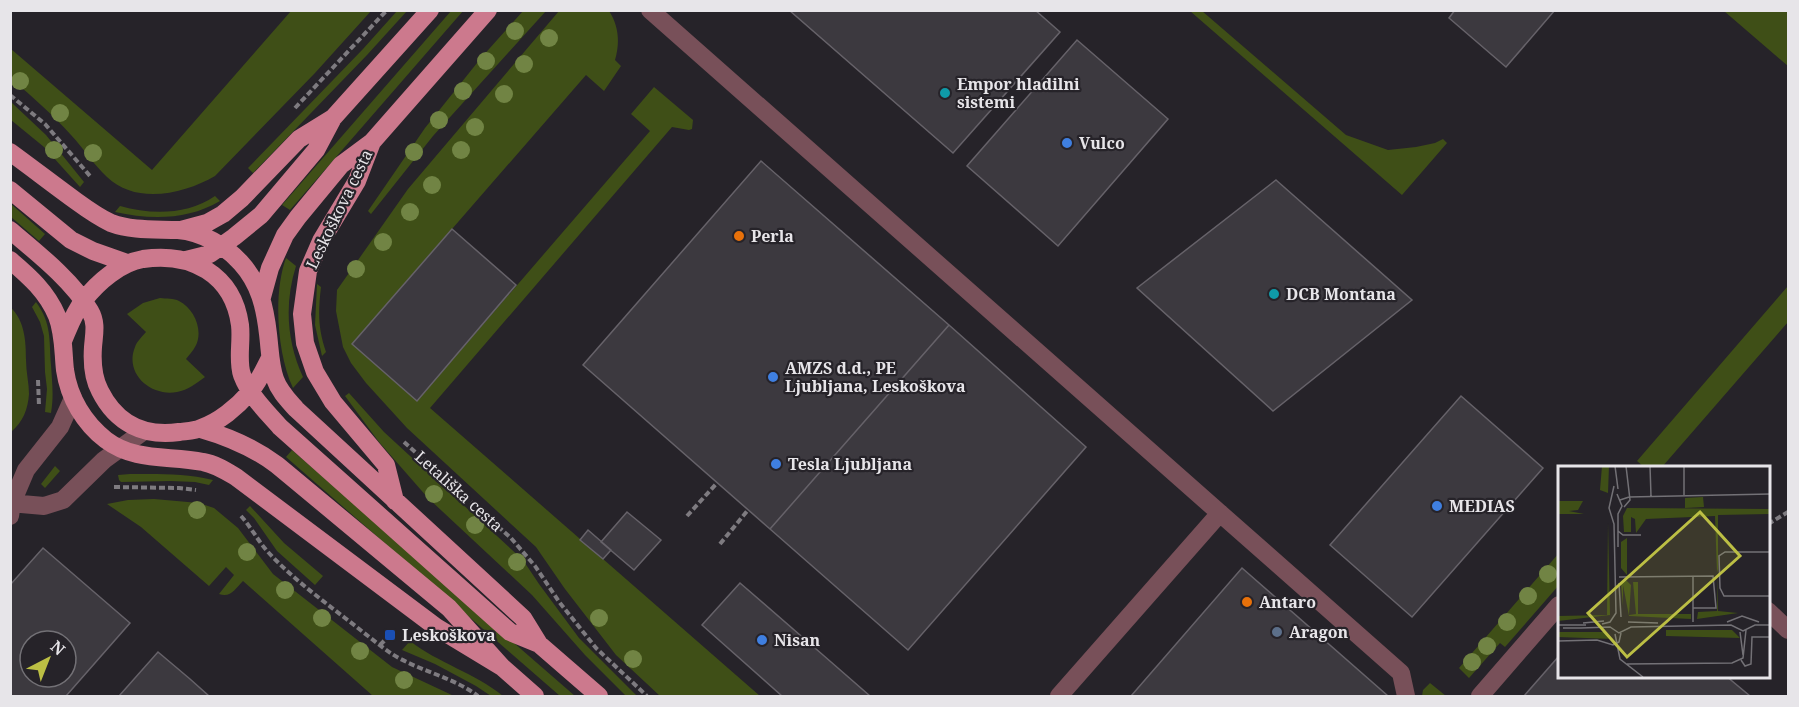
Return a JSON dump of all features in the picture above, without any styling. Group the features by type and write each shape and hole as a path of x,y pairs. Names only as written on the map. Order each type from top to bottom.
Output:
{"main road":[{"path":"10,190 76,243 127,262 155,258 186,260 210,254 261,215 316,150 333,118 430,10"},
{"name":"Leskoškova cesta","path":"262,297 270,268 285,235 341,165 372,142 488,10"},
{"path":"181,230 207,223 223,214 242,198 299,139 333,118"},
{"name":"Leskoškova cesta","path":"372,142 357,181 321,241 308,271 302,314 305,343 315,372 333,402 387,465 395,501"},
{"path":"10,152 93,213 110,222 124,227 181,230 222,246 249,272 262,297 270,358 275,379 285,397 523,618 539,644 599,696"},
{"path":"10,230 50,265 84,301 94,320 92,357 95,381 112,410 131,426 144,431 174,433 201,429 229,412 250,392 270,358"},
{"path":"10,260 46,296 58,319 63,341 65,370 73,398 87,421 97,432 118,448 139,455 202,462 222,468 436,627 502,667"},
{"path":"186,260 208,270 233,299 241,337 240,366 250,392 280,427 510,632 539,644"},
{"path":"63,341 84,301 127,262"},
{"path":"201,429 245,445 277,465 448,608 502,667 535,696"}],"street":[{"path":"650,10 1401,673 1406,696"},
{"path":"73,398 60,427 26,470 11,507 44,506 63,500 118,448 144,431"},
{"path":"1059,696 1220,513"},
{"path":"1480,696 1558,606"},
{"path":"1769,613 1788,630"}],"path":[{"path":"292,111 387,10"},
{"path":"10,95 45,124 90,177 97,182"},
{"path":"38,370 40,400 38,412"},
{"name":"Letališka cesta","path":"398,436 511,538 536,566 560,603 596,648 647,696"},
{"path":"687,516 717,483"},
{"path":"108,485 118,488 179,488 202,491"},
{"path":"234,509 249,525 266,550 284,568 380,645 408,663 425,669 478,696"},
{"path":"720,544 748,510"},
{"path":"1769,523 1788,512"},
{"path":"380,645 395,630"}],"green space":[{"path":"291,11 371,11 315,73 215,176 175,192 146,194 119,186 102,172 57,120 11,79 11,49 152,170"},
{"path":"397,11 407,11 253,173 248,168"},
{"path":"451,11 463,11 290,210 282,205"},
{"path":"523,11 546,11 433,136 371,214 368,211 425,128 481,58"},
{"path":"559,11 609,11 618,35 615,60 621,66 604,91 586,75 352,344 418,400 650,131 631,114 654,87 693,120 692,129 689,130 672,127 430,408 760,696 660,696 616,655 536,547 407,428 366,383 351,363 343,347 336,311 337,290 408,189"},
{"path":"1190,11 1202,11 1346,135 1388,150 1416,147 1443,139 1447,143 1402,195"},
{"path":"1724,11 1788,11 1788,66"},
{"path":"11,102 46,135 84,182 80,187 44,147 11,120"},
{"path":"215,196 220,201 182,215 156,217 115,212 120,206 144,211 169,212 193,207"},
{"path":"11,204 45,234 39,241 11,217"},
{"path":"286,258 296,266 290,294 289,323 293,350 303,377 293,388 283,358 278,306 279,288"},
{"path":"317,284 321,287 319,320 326,352 322,356 315,325"},
{"path":"1788,286 1788,322 1663,466 1643,466 1637,461"},
{"path":"160,298 175,299 185,305 190,309 198,328 198,341 186,359 205,377 189,388 177,392 167,393 149,387 142,382 133,366 135,347 146,332 127,314 143,303"},
{"path":"36,302 45,318 49,332 51,413 45,412 47,389 44,336 32,307"},
{"path":"10,307 19,318 24,332 29,394 24,415 11,432"},
{"path":"349,393 384,432 523,560 579,638 637,696 626,696 585,655 532,595 428,498 379,442 345,396"},
{"path":"292,450 575,696 560,696 286,457"},
{"path":"55,466 60,471 45,488 41,484"},
{"path":"118,475 182,475 213,480 209,485 195,482 121,482 119,480"},
{"path":"154,499 199,503 214,508 238,528 273,574 392,667 454,696 373,696 243,581 230,594 219,594 234,575 226,567 209,586 141,527 107,504"},
{"path":"250,506 284,543 323,576 315,585 277,551 246,510"},
{"path":"1558,554 1558,586 1505,647 1500,643 1469,678 1459,668"},
{"path":"410,641 503,696 491,696 435,664 402,650"},
{"path":"1430,683 1446,696 1422,696 1423,690"}],"building":[{"name":"Empor hladilni sistemi","path":"789,10 1035,10 1060,32 953,153"},
{"path":"1455,10 1555,10 1506,67 1449,18"},
{"name":"Vulco","path":"1077,40 1168,119 1058,246 967,166"},
{"path":"761,161 949,325 770,529 583,365"},
{"name":"DCB Montana","path":"1276,180 1412,300 1273,411 1137,288"},
{"path":"452,229 516,285 417,401 352,344"},
{"path":"949,325 1086,447 908,650 770,529"},
{"name":"MEDIAS","path":"1461,396 1543,468 1412,617 1330,545"},
{"path":"627,512 661,540 634,570 601,542"},
{"path":"588,530 611,550 603,559 580,540"},
{"path":"43,548 130,623 78,682 78,629 18,629 18,689 72,689 66,696 10,696 10,585"},
{"path":"1242,568 1388,696 1131,696"},
{"name":"Nisan","path":"740,583 870,696 782,696 702,625"},
{"path":"158,652 190,679 209,696 119,696"},
{"path":"1558,657 1558,677 1727,677 1750,696 1524,696"}],"place":[{"name":"Empor hladilni sistemi","path":"945,93"},
{"name":"Vulco","path":"1067,143"},
{"name":"Perla","path":"739,236"},
{"name":"DCB Montana","path":"1274,294"},
{"name":"AMZS d.d., PE Ljubljana, Leskoškova","path":"773,377"},
{"name":"Tesla Ljubljana","path":"776,464"},
{"name":"MEDIAS","path":"1437,506"},
{"name":"Antaro","path":"1247,602"},
{"name":"Aragon","path":"1277,632"},
{"name":"Leskoškova","path":"390,635"},
{"name":"Nisan","path":"762,640"}]}
